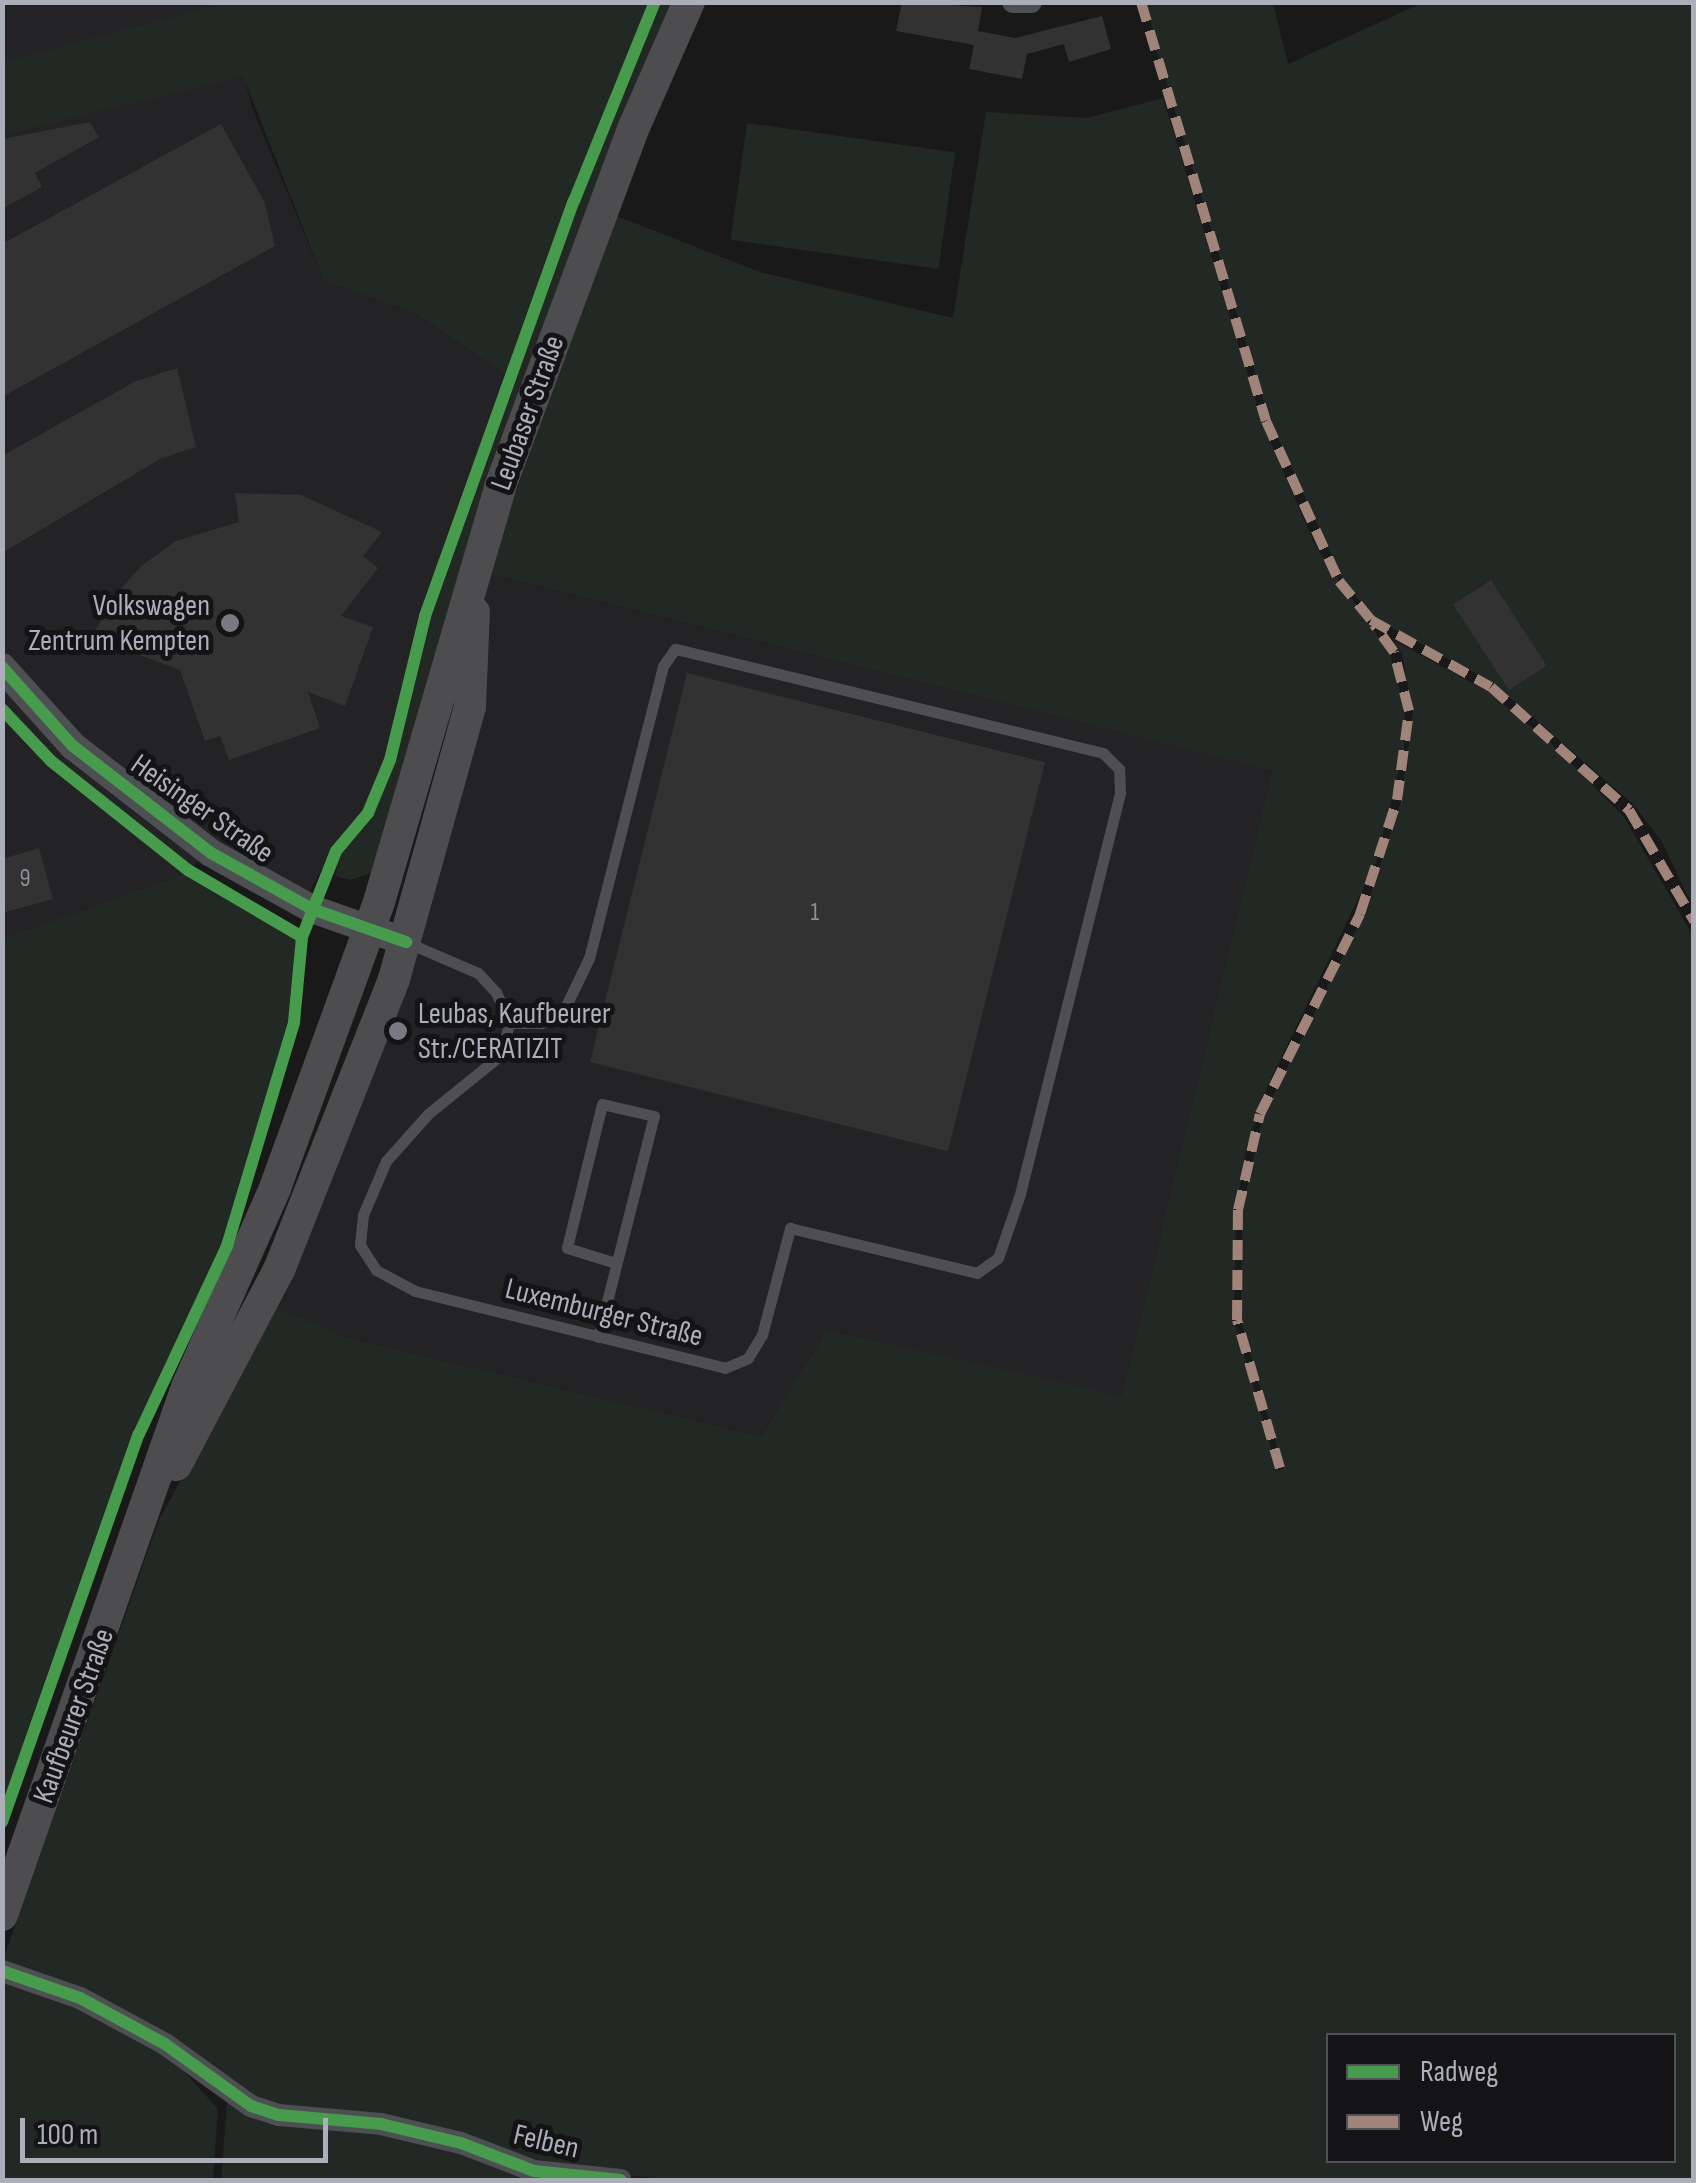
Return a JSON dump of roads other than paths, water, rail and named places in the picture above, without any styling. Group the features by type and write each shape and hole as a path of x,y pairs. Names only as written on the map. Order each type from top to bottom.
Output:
{"main road":[{"name":"Leubaser Straße","path":"144,1517 187,1387 274,1188 369,930 400,836 473,572 634,127 689,2"},
{"path":"144,1517 206,1414 278,1270 406,942 470,706 473,572"},
{"name":"Kaufbeurer Straße","path":"2,1914 144,1517"}],"street":[{"path":"1013,2 1031,2"},
{"name":"Heisinger Straße","path":"2,667 74,746 211,853 312,909 406,942"},
{"name":"Felben","path":"2,1971 97,2007 165,2044 251,2106 381,2124 462,2143 534,2171 621,2180"}],"lane":[{"name":"Luxemburger Straße","path":"675,649 1103,754 1119,768 1120,793 1020,1194 998,1258 977,1274 790,1228 762,1335 748,1358 726,1368 415,1291 376,1270 360,1245 362,1214 386,1161 428,1114 502,1054 508,1023 541,1023 563,1012 590,958 663,666 675,649"},
{"path":"406,942 478,974 496,992 508,1023"},
{"path":"598,1336 654,1116 602,1104 567,1248 616,1263"}],"place":[{"name":"Volkswagen Zentrum Kempten","path":"230,623"},
{"name":"Leubas, Kaufbeurer Str./CERATIZIT","path":"398,1031"}]}
